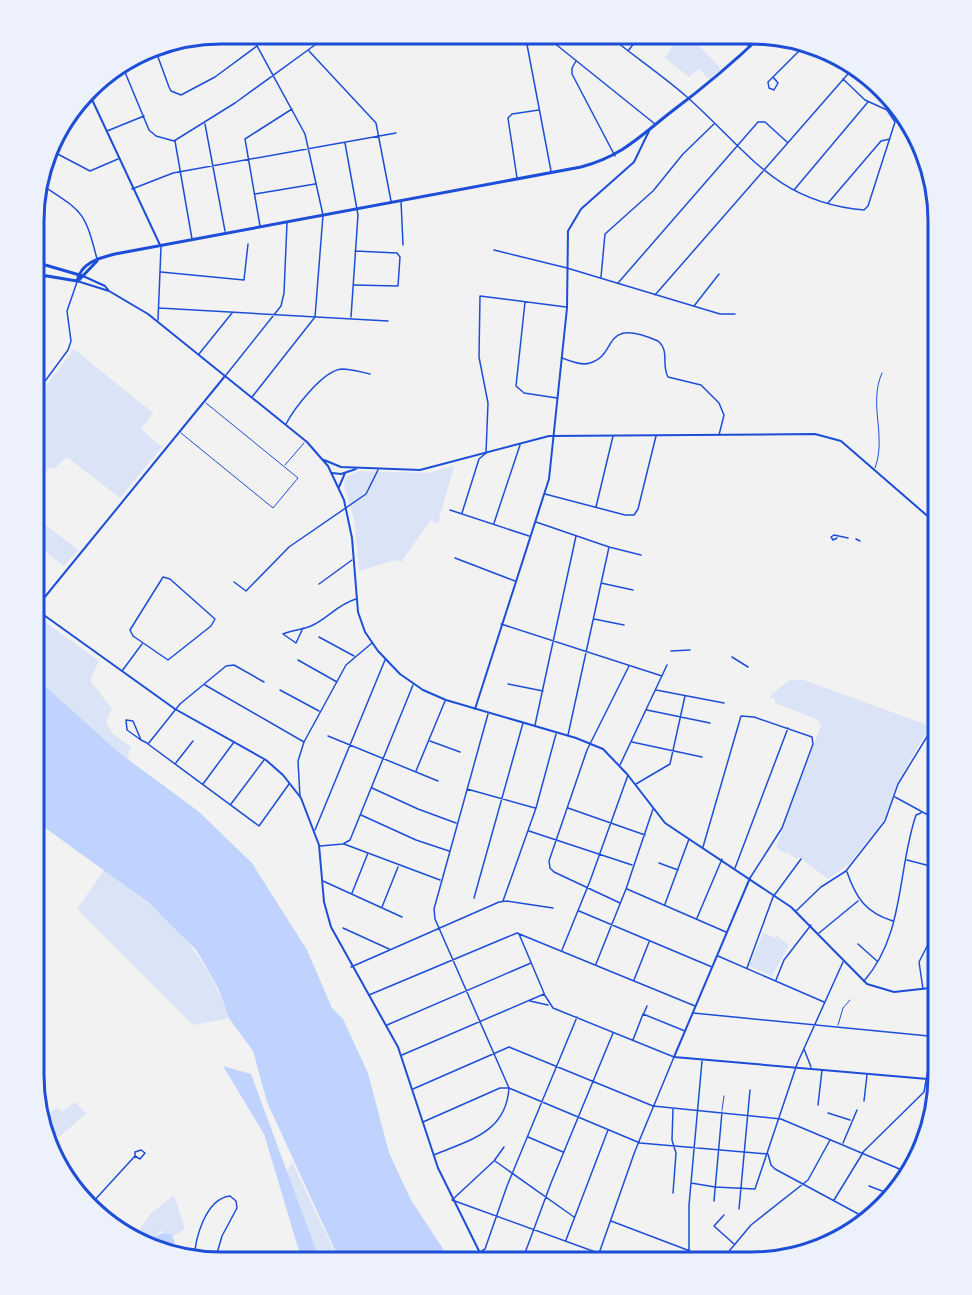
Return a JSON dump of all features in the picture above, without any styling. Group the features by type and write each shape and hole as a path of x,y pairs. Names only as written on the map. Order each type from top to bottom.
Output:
{"main road":[{"path":"77,281 89,263 115,254 581,167 615,156 725,70 751,44"},
{"path":"92,99 160,245"},
{"path":"474,710 549,479 567,307 567,237 573,220 586,204 634,162 649,130"},
{"path":"43,264 81,275 105,286 109,291"},
{"path":"43,275 77,281 109,291 158,321 306,441 323,459 339,487 346,508 354,558 356,599 361,623 385,660 414,683 445,700 568,735 603,749 628,775 665,823 796,911 864,982 894,992 928,989"},
{"path":"43,597 225,376"},
{"path":"323,459 341,467 428,470 553,436 815,434 835,438 847,446 928,516"},
{"path":"332,473 341,467"},
{"path":"332,473 357,468"},
{"path":"339,487 346,472"},
{"path":"43,615 175,709 265,759 290,783 300,797 319,846 328,918 351,967 386,1025 401,1056 433,1155 452,1200 479,1252"},
{"path":"750,878 674,1057 927,1079"}],"street":[{"path":"126,71 152,133 163,139 175,141 275,75 316,44"},
{"path":"527,44 551,172"},
{"path":"555,44 656,125"},
{"path":"619,44 689,99 763,172 793,191 828,204 866,209 895,125 887,110 868,102 843,79"},
{"path":"628,51 633,44"},
{"path":"157,55 171,91 181,95 215,77 257,46 293,108 310,149 323,215 315,317 252,398"},
{"path":"308,50 374,119 380,136 391,202"},
{"path":"773,77 799,51"},
{"path":"576,61 572,74 615,156"},
{"path":"655,295 849,73"},
{"path":"793,191 868,102"},
{"path":"260,227 246,136 293,108"},
{"path":"517,179 508,118 512,114 539,110"},
{"path":"106,131 144,116"},
{"path":"618,283 761,121 788,143"},
{"path":"205,123 226,233"},
{"path":"601,278 605,234 653,191 683,154 714,124"},
{"path":"132,189 160,176 396,133"},
{"path":"828,204 881,141 890,139"},
{"path":"175,141 192,239"},
{"path":"345,142 357,208 351,319"},
{"path":"57,154 90,171 118,159"},
{"path":"254,194 317,183"},
{"path":"47,188 81,212 87,223 97,261"},
{"path":"402,200 403,245"},
{"path":"225,376 276,315 284,293 287,222"},
{"path":"161,272 243,280 246,279 248,244"},
{"path":"158,321 160,245"},
{"path":"494,250 567,268 723,315 735,314"},
{"path":"353,285 398,286 399,256 397,253 355,251"},
{"path":"693,306 719,274"},
{"path":"43,384 68,350 70,336 67,311 77,281"},
{"path":"462,513 479,459 486,453 488,403 479,357 480,296 567,307"},
{"path":"525,301 516,386 524,393 558,398"},
{"path":"159,308 388,321"},
{"path":"199,355 233,312"},
{"path":"561,358 584,364 593,362 601,356 615,337 623,333 656,340 664,348 664,368 668,376 702,386 721,407 723,417 718,435"},
{"path":"285,425 298,403 336,370 345,369 370,374"},
{"path":"596,508 613,436"},
{"path":"544,494 629,516 636,513 656,436"},
{"path":"494,524 520,444"},
{"path":"234,582 246,591 289,547 368,492 378,469"},
{"path":"450,510 531,536"},
{"path":"535,522 609,547 641,555"},
{"path":"535,726 576,536"},
{"path":"837,538 848,538"},
{"path":"856,539 860,541"},
{"path":"568,735 609,547"},
{"path":"319,584 354,558"},
{"path":"455,558 516,581"},
{"path":"163,578 170,579 214,617 211,626 170,659 143,643 132,635 130,628 150,602 163,578"},
{"path":"601,583 633,590"},
{"path":"303,628 296,643 283,634 303,628 356,599"},
{"path":"593,619 624,625"},
{"path":"501,624 662,676"},
{"path":"319,637 354,656"},
{"path":"122,672 143,643"},
{"path":"300,797 298,761 304,742 354,656 372,643"},
{"path":"671,651 690,650"},
{"path":"732,657 747,667"},
{"path":"298,660 337,682"},
{"path":"315,831 385,660"},
{"path":"148,744 175,709 232,664 264,682"},
{"path":"620,766 667,665"},
{"path":"620,903 550,868 549,861 591,743 629,666"},
{"path":"343,844 350,840 414,683"},
{"path":"508,684 543,691"},
{"path":"204,685 304,742"},
{"path":"280,690 320,711"},
{"path":"655,690 724,703"},
{"path":"635,785 670,764 685,696"},
{"path":"416,772 445,700"},
{"path":"646,710 710,723"},
{"path":"433,1155 494,1127 509,1088 439,927 434,909 488,714"},
{"path":"703,848 741,716 745,715 807,735 814,740 782,828 750,878"},
{"path":"141,740 133,721 126,720 124,723 127,730 259,826 290,783"},
{"path":"474,898 523,723"},
{"path":"735,868 788,728"},
{"path":"503,902 536,808 557,732"},
{"path":"796,911 821,886 846,871 889,814 898,784 928,735"},
{"path":"328,736 438,781"},
{"path":"429,740 460,752"},
{"path":"175,765 193,741"},
{"path":"202,785 235,741"},
{"path":"631,742 702,757"},
{"path":"230,805 265,759"},
{"path":"561,951 612,824 628,775"},
{"path":"372,787 418,809 457,823"},
{"path":"467,789 536,808"},
{"path":"895,796 928,816"},
{"path":"567,808 645,835"},
{"path":"595,964 626,889 653,809"},
{"path":"864,982 890,939 915,818 921,813"},
{"path":"361,815 416,840 449,851"},
{"path":"528,831 634,866"},
{"path":"664,905 689,839"},
{"path":"319,846 343,844 441,880"},
{"path":"351,894 368,853"},
{"path":"697,919 722,860"},
{"path":"747,968 775,895 801,860"},
{"path":"906,860 928,866"},
{"path":"659,863 678,870"},
{"path":"382,908 399,866"},
{"path":"846,871 859,900 873,915 894,922"},
{"path":"322,880 402,917"},
{"path":"626,889 726,932"},
{"path":"819,933 859,900"},
{"path":"351,967 439,927 503,902 554,908"},
{"path":"578,910 611,926 712,967"},
{"path":"776,981 788,954 811,925"},
{"path":"343,928 390,949"},
{"path":"519,933 550,1006"},
{"path":"369,995 519,933 695,1006"},
{"path":"634,981 650,941"},
{"path":"923,990 919,962 928,943"},
{"path":"858,944 877,961"},
{"path":"717,955 824,1003"},
{"path":"691,1183 755,1190 796,1067 843,962"},
{"path":"386,1025 531,963"},
{"path":"401,1056 544,994"},
{"path":"526,1002 538,1001 674,1057 639,1142 599,1252"},
{"path":"633,1040 647,1006"},
{"path":"692,1013 928,1036"},
{"path":"643,1014 685,1030"},
{"path":"481,1252 485,1249 527,1137 577,1017"},
{"path":"525,1252 614,1033"},
{"path":"412,1089 509,1047 653,1106 779,1118 901,1169"},
{"path":"804,1049 812,1069"},
{"path":"610,1220 690,1251 691,1183 702,1060"},
{"path":"818,1105 822,1070"},
{"path":"834,1201 862,1153 921,1097 928,1072"},
{"path":"864,1101 867,1074"},
{"path":"422,1122 500,1088 509,1088 639,1142 768,1154"},
{"path":"739,1209 750,1090"},
{"path":"673,1193 676,1153 673,1146 674,1108"},
{"path":"842,1144 856,1110"},
{"path":"714,1201 722,1112"},
{"path":"828,1113 852,1121"},
{"path":"566,1241 608,1130"},
{"path":"527,1137 564,1152"},
{"path":"728,1252 751,1225 803,1185 831,1139"},
{"path":"504,1147 494,1161 452,1200 596,1252"},
{"path":"768,1154 771,1165 803,1185 860,1215"},
{"path":"95,1200 135,1156"},
{"path":"494,1161 574,1218"},
{"path":"869,1186 884,1192"},
{"path":"196,1250 202,1221 223,1197 230,1196 236,1201 237,1208 222,1236 217,1252"},
{"path":"724,1215 714,1226 734,1244"}],"lane":[{"path":"875,470 880,444 876,392 882,373"},
{"path":"179,432 273,507 298,478 204,401"},
{"path":"284,466 306,441"},
{"path":"837,1027 843,1008 850,1000"},
{"path":"722,1112 724,1096"}],"shaded area":[{"path":"674,44 697,44 721,69 709,79 699,69 689,77 665,58"},
{"path":"74,349 153,413 141,429 162,447 120,498 67,457 55,468 49,468 43,476 43,390"},
{"path":"454,466 438,523 430,521 401,562 395,560 359,571 354,520 344,485 345,477 359,471 428,473"},
{"path":"43,523 78,550 64,566 43,550"},
{"path":"43,621 99,661 90,680 112,709 106,722 112,733 131,747 127,759 43,684"},
{"path":"789,680 804,680 928,725 928,729 898,781 886,817 850,863 828,879 799,857 797,859 776,847 821,725 816,719 775,703 775,699 769,697"},
{"path":"104,870 146,901 180,933 207,970 229,1018 193,1025 77,909"},
{"path":"763,933 775,938 776,935 789,945 772,976 749,966"},
{"path":"75,1102 86,1114 59,1137 53,1130 48,1114 57,1107 62,1112"},
{"path":"292,1162 335,1252 301,1252 281,1184"},
{"path":"174,1195 185,1229 171,1238 160,1230 155,1239 153,1238 139,1231 150,1214"}],"water":[{"path":"43,684 122,755 198,811 252,863 307,950 332,1008 343,1019 368,1073 389,1153 411,1200 445,1252 336,1252 267,1102 253,1051 229,1018 218,988 197,951 149,903 43,826"},
{"path":"223,1066 251,1074 317,1252 299,1252 264,1134"},
{"path":"162,1233 171,1234 175,1243 173,1245 153,1238"}]}
